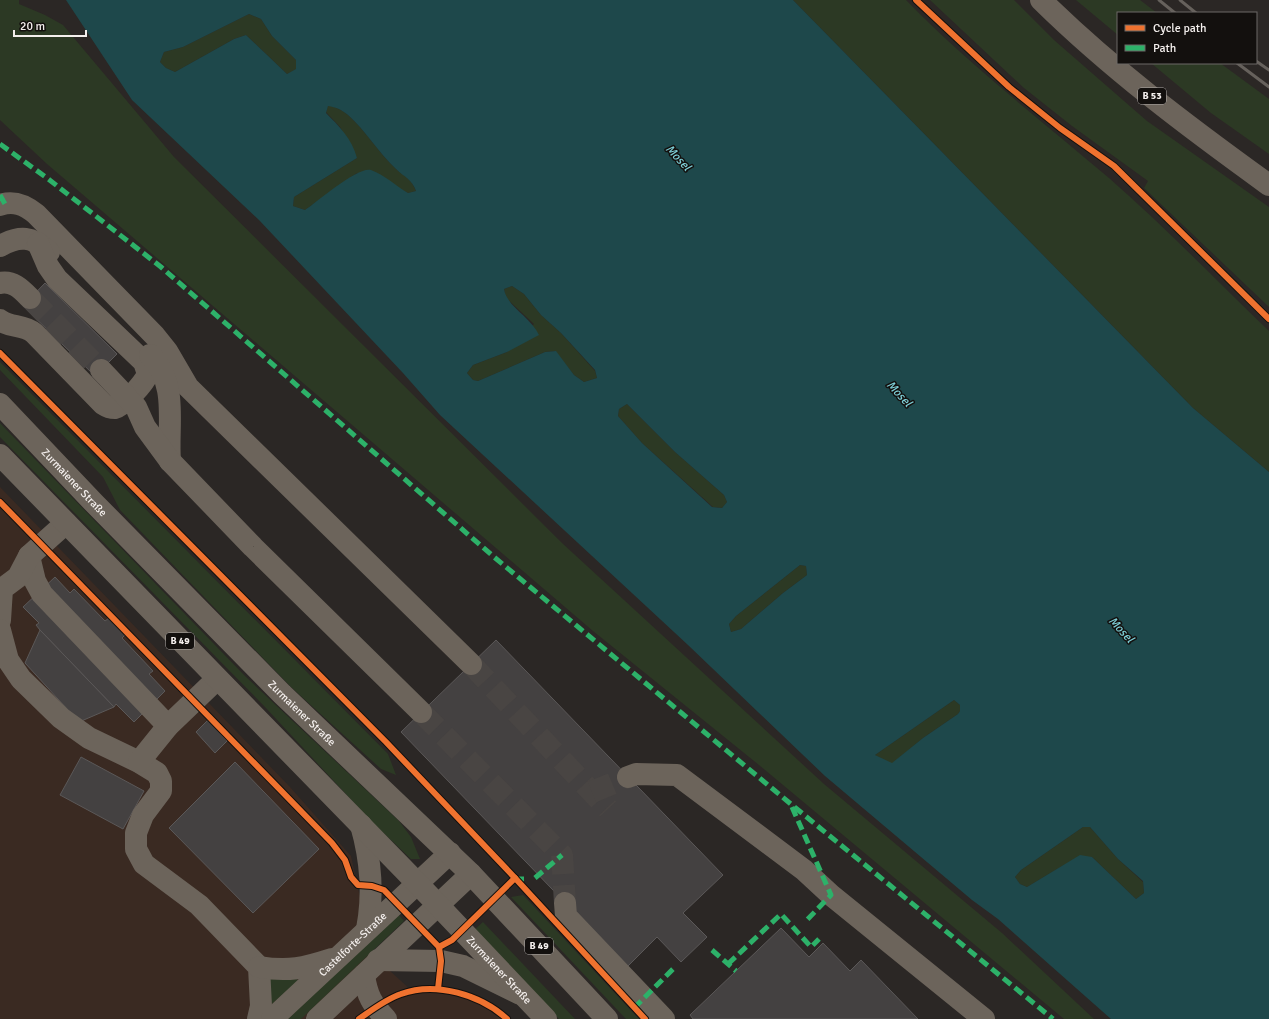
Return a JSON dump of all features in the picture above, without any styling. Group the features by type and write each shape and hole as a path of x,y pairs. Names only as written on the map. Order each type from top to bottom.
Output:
{"main road":[{"name":"B 53","path":"1041,0 1096,50 1189,127 1269,185"},
{"path":"0,206 12,203 22,205 36,214 155,336 167,351 188,387 471,664"},
{"path":"0,246 20,238 34,240 156,361 166,381 171,408 168,445 170,461"},
{"path":"0,320 7,325 23,327 34,333 106,406 116,408 129,398 146,380 148,374 144,362 57,279 48,266 38,243"},
{"path":"0,283 6,282 12,284 30,298"},
{"path":"101,370 129,398 140,413 145,427 170,461 253,547 421,712"},
{"name":"Zurmaiener Straße","path":"0,404 94,504 282,694 471,874 607,1019"},
{"name":"Zurmaiener Straße","path":"0,455 418,884 546,1019"},
{"path":"0,620 2,589 18,578 29,556 66,523"},
{"path":"29,556 35,581 42,594 168,726"},
{"path":"0,630 8,660 20,678 61,718 89,738 139,762 156,773 161,781 161,791 143,815 136,834 136,849 144,864 199,905 259,967 276,970 296,970 337,957"},
{"path":"139,762 168,726 217,679"},
{"path":"628,777 636,774 677,775 804,870 831,895 984,1019"},
{"path":"360,825 367,846 372,886 367,929"},
{"name":"Castelforte-Straße","path":"272,1019 450,853"},
{"path":"318,1019 471,874"},
{"path":"565,903 566,916 664,1019"},
{"path":"371,968 441,961 463,966 525,996"},
{"path":"258,1019 261,1001 259,967"},
{"path":"371,968 366,993 376,1008 386,1019"}],"shaded area":[{"path":"0,487 290,787 351,856 367,929 358,938 378,960 412,991 432,990 459,994 478,1000 496,1009 507,1019 0,1019"}],"green space":[{"path":"0,0 19,0 19,4 45,15 63,25 174,157 562,543 824,784 1002,933 1094,1019 1064,1019 759,765 593,631 47,164 0,120"},
{"path":"793,0 906,0 980,70 1129,196 1269,331 1269,472 1193,408"},
{"path":"930,0 1014,0 1054,40 1147,121 1269,207 1269,307 1144,188 1148,181 1072,126 1024,88"},
{"path":"1076,0 1140,0 1156,12 1117,12 1117,34"},
{"path":"249,14 261,19 272,36 296,60 297,69 287,74 246,35 234,39 175,72 166,68 160,62 164,52 183,47"},
{"path":"1152,64 1221,64 1269,99 1269,154 1211,113"},
{"path":"328,105 341,110 348,115 396,169 410,180 416,191 408,193 357,173 305,210 293,206 294,197 357,158 340,127 326,112"},
{"path":"512,286 524,294 541,315 561,333 595,371 597,378 584,382 574,375 555,351 545,352 478,381 473,380 467,373 473,365 507,352 534,324 506,298 504,289"},
{"path":"0,362 388,754 396,775 381,769 291,687 120,510 103,477 0,370"},
{"path":"627,404 675,452 724,495 727,502 722,508 713,507 642,443 618,416 619,409"},
{"path":"0,423 245,676 399,821 411,837 420,859 411,859 371,821 265,707 0,437"},
{"path":"800,565 806,566 807,575 783,593 741,629 731,632 729,624 736,616"},
{"path":"954,700 960,705 960,711 958,714 923,738 892,764 875,755"},
{"path":"1083,827 1090,827 1118,859 1143,882 1144,893 1136,899 1092,857 1064,865 1027,887 1020,884 1015,877 1021,870"},
{"path":"523,895 639,1019 626,1019 511,897"},
{"path":"398,914 404,921 301,1019 288,1019"},
{"path":"483,922 575,1019 559,1019 474,930"},
{"path":"265,976 297,979 298,981 272,1004"}],"water":[{"name":"Mosel","path":"66,0 793,0 1193,408 1269,472 1269,1019 1111,1019 998,919 972,900 825,776 688,645 440,415 403,373 259,220 132,100","holes":["249,14 261,19 272,36 296,60 296,69 287,74 246,35 234,39 175,72 166,68 160,62 164,52 183,47","328,106 339,109 348,115 399,172 410,181 416,191 408,193 376,172 365,170 357,173 305,210 293,206 294,197 357,158 352,145 340,128 326,113","512,286 524,294 541,315 561,333 595,370 597,378 584,382 574,375 556,351 545,352 478,381 473,380 467,373 473,365 507,352 539,335 530,322 509,301 504,289","627,404 675,452 724,495 727,502 722,508 712,507 642,443 618,416 619,409","800,565 806,566 807,575 783,593 741,629 731,632 729,624 736,616","954,700 960,705 960,711 958,714 923,738 892,763 875,755","1083,827 1090,827 1118,859 1143,881 1144,893 1136,899 1092,857 1080,855 1027,887 1020,884 1015,877 1021,870"]}],"building":[{"path":"45,283 117,354 95,376 23,306"},
{"path":"55,577 70,593 74,589 105,621 109,618 125,635 122,638 153,671 149,674 165,691 134,722 116,704 114,707 40,630 36,625 39,623 23,607"},
{"path":"40,630 114,707 79,722 25,663"},
{"path":"496,640 723,875 683,913 707,937 681,962 657,937 627,967 401,732"},
{"path":"208,720 227,741 215,753 196,732"},
{"path":"81,757 144,791 123,829 60,795"},
{"path":"235,762 319,849 253,913 169,828"},
{"path":"781,928 809,957 823,943 850,971 861,960 918,1019 693,1019 690,1015"}],"tunnel":[{"path":"30,298 101,370"},
{"path":"471,664 608,809"},
{"path":"421,712 562,855 565,903"},
{"path":"592,792 628,777"}],"railway":[{"path":"1159,0 1174,12"},
{"path":"1180,0 1195,12"},
{"path":"1257,62 1269,70"},
{"path":"1238,64 1269,87"}],"marked path":[{"path":"0,144 47,178 161,267 494,557 792,805 1053,1019"},
{"path":"0,195 5,204"},
{"path":"792,807 831,895 806,921"},
{"path":"535,878 562,855"},
{"path":"514,879 529,879"},
{"path":"728,964 781,914 811,947 819,939"},
{"path":"712,950 736,971"},
{"path":"634,1008 673,969"}],"cycle path":[{"path":"916,0 1009,87 1060,128 1114,166 1269,319"},
{"path":"0,353 386,742 515,878 645,1019"},
{"path":"0,502 332,843 345,860 351,877 358,885 372,886 384,890 439,947 441,961 438,989"},
{"path":"439,947 452,940 515,878"},
{"path":"359,1019 395,996 415,990 429,989 443,990 471,997 484,1003 507,1019"}]}
